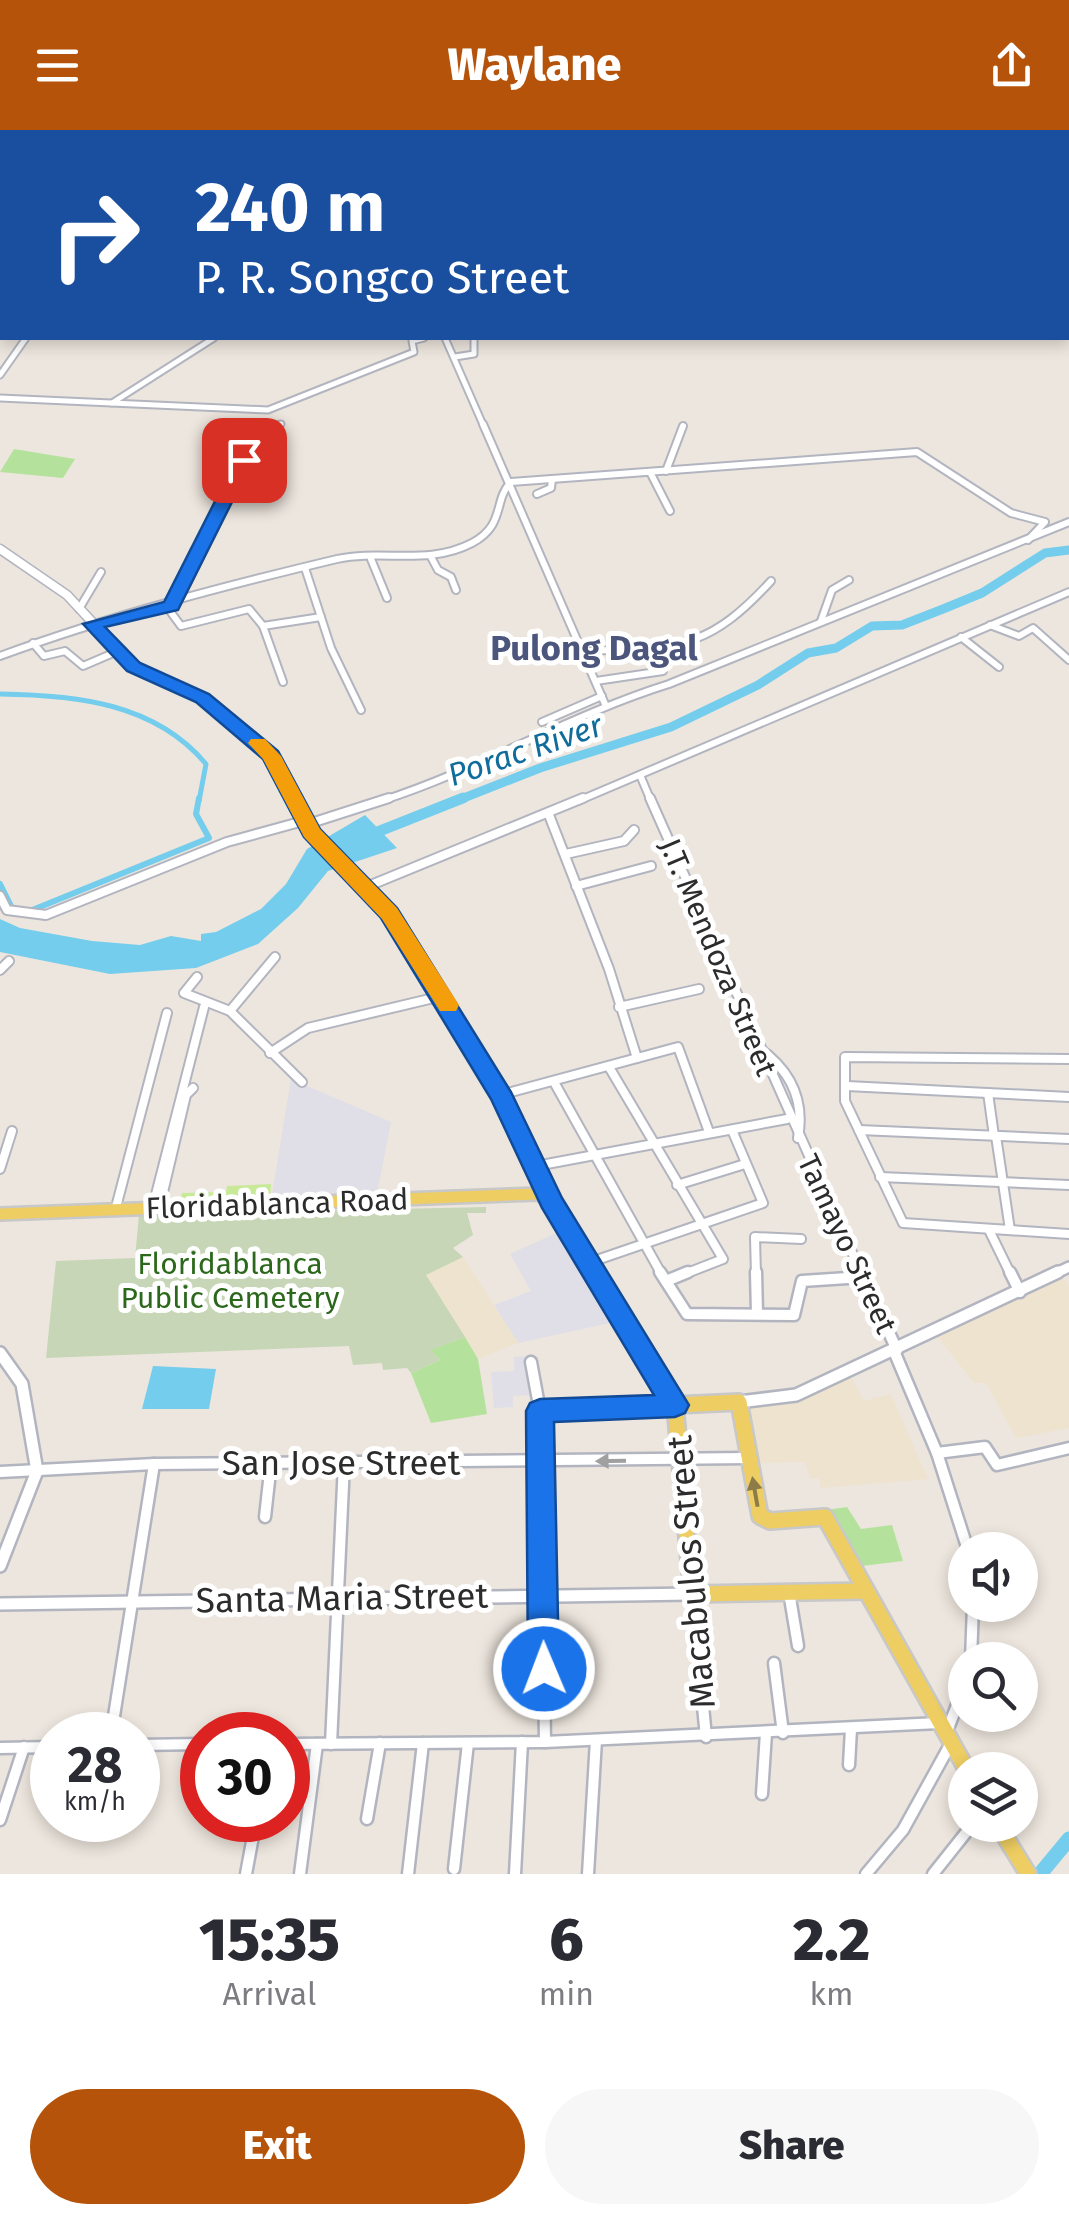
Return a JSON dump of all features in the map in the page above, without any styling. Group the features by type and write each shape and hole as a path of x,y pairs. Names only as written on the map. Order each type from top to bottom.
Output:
{"main road":[{"name":"Floridablanca Road","path":"0,1214 526,1192 551,1201"},
{"name":"Macabulos Street","path":"551,1201 675,1405 692,1594"},
{"path":"675,1405 739,1402 763,1520 824,1517 953,1747"},
{"name":"Santa Maria Street","path":"692,1594 865,1591"},
{"path":"1009,1842 1026,1870"}],"street":[{"path":"0,375 25,340"},
{"path":"112,403 211,340"},
{"path":"0,398 271,410 414,352 412,341 416,340"},
{"path":"446,340 604,700"},
{"path":"456,357 474,354 474,340"},
{"path":"169,606 264,424 281,424"},
{"path":"666,471 683,426"},
{"path":"0,656 92,624 343,558 431,556 469,545 486,535 503,507 504,489 511,482 917,452 1011,513 1045,522 1028,540"},
{"path":"709,468 715,454"},
{"path":"650,472 670,511"},
{"path":"537,494 551,488 552,479"},
{"path":"542,722 604,700 670,684 1069,522"},
{"path":"0,549 43,575 118,651 155,680 202,698 271,756 314,836 366,886 416,950 500,1095 551,1201"},
{"path":"431,556 439,571 450,576 456,590"},
{"path":"371,559 387,598"},
{"path":"305,568 344,680 361,710"},
{"path":"79,609 101,572"},
{"path":"818,624 832,590 849,580"},
{"path":"583,651 686,645 736,619 771,581"},
{"path":"366,886 549,815 1069,592"},
{"path":"169,606 180,626 249,609 263,626 283,682"},
{"path":"263,626 321,616"},
{"path":"990,625 1020,636 1033,628 1069,660"},
{"path":"960,637 999,667"},
{"path":"33,643 44,656 65,651 83,666 118,651"},
{"path":"596,681 663,671"},
{"path":"0,896 8,910 46,915 227,842 399,794 548,735 604,700"},
{"name":"J.T. Mendoza Street","path":"640,775 798,1138"},
{"path":"549,815 636,1058"},
{"path":"566,854 624,841 634,830"},
{"path":"576,886 652,866"},
{"path":"230,1012 275,958"},
{"path":"0,970 9,961"},
{"path":"197,977 184,993 230,1012 302,1082"},
{"path":"619,1007 699,990"},
{"path":"270,1053 308,1028 442,996"},
{"path":"156,1210 204,1007"},
{"path":"115,1211 167,1012"},
{"path":"500,1095 678,1047 709,1132"},
{"path":"758,1048 770,1055 800,1099 802,1122 798,1138"},
{"path":"1069,1059 845,1057 846,1101 907,1226 1069,1234"},
{"path":"609,1067 723,1259 666,1282"},
{"path":"554,1082 641,1243 687,1314 794,1315 802,1281 863,1277"},
{"path":"847,1086 1069,1097"},
{"path":"156,1210 186,1095 193,1088"},
{"path":"988,1093 1010,1230"},
{"path":"536,1166 787,1119"},
{"path":"588,1262 763,1203 732,1130"},
{"path":"859,1130 1069,1139"},
{"path":"0,1169 12,1131"},
{"name":"Tamayo Street","path":"798,1138 895,1351 937,1453 962,1532"},
{"path":"677,1185 745,1164"},
{"path":"880,1177 1069,1185"},
{"path":"989,1230 1020,1292"},
{"path":"757,1314 755,1237 801,1239"},
{"path":"739,1402 796,1395 1069,1267"},
{"path":"0,1353 22,1384 37,1470 0,1566"},
{"path":"531,1362 540,1411 546,1742"},
{"path":"540,1411 675,1405"},
{"path":"937,1453 985,1447 996,1465 1069,1448"},
{"name":"San Jose Street","path":"0,1472 154,1464 749,1458"},
{"path":"266,1517 271,1463"},
{"path":"330,1744 344,1463"},
{"path":"115,1712 154,1464"},
{"path":"789,1592 798,1646"},
{"name":"Santa Maria Street","path":"0,1604 692,1594"},
{"name":"Macabulos Street","path":"692,1594 706,1737"},
{"path":"774,1663 783,1733"},
{"path":"849,1765 851,1729"},
{"path":"310,1744 546,1742 851,1729 953,1747 903,1830 866,1874"},
{"path":"762,1794 766,1733"},
{"path":"588,1874 596,1740"},
{"path":"515,1874 522,1742"},
{"path":"367,1820 380,1743"},
{"path":"408,1874 423,1743"},
{"path":"454,1869 468,1743"},
{"path":"300,1874 317,1744"},
{"path":"0,1820 24,1747"},
{"path":"0,1748 30,1747"},
{"path":"246,1874 252,1842"},
{"path":"933,1874 958,1842"}],"shaded area":[{"path":"291,1079 391,1122 376,1198 271,1201"},
{"path":"563,1230 619,1321 518,1343 494,1305 531,1291 510,1254"},
{"path":"463,1257 518,1343 478,1359 425,1275"},
{"path":"1063,1278 1069,1285 1069,1428 1016,1438 986,1383 974,1383 938,1337"},
{"path":"526,1356 529,1395 513,1396 513,1407 494,1408 491,1372 514,1371 514,1357"},
{"path":"851,1377 864,1401 891,1394 928,1479 821,1488 819,1478 810,1479 805,1462 756,1463 745,1406 802,1398"}],"green space":[{"path":"14,449 75,459 63,478 0,472"},
{"path":"271,1184 270,1201 180,1205 182,1193 226,1192 227,1186"},
{"name":"Floridablanca Public Cemetery","path":"486,1207 486,1213 467,1213 473,1235 453,1248 463,1257 426,1275 465,1337 431,1350 440,1360 411,1373 407,1368 383,1370 382,1363 353,1365 349,1346 46,1358 56,1261 135,1258 139,1215"},
{"path":"465,1337 478,1359 487,1414 431,1423 411,1373 440,1360 430,1350"},
{"path":"847,1507 861,1529 892,1525 903,1561 854,1567 826,1510"}],"water":[{"path":"365,815 397,848 328,871 298,908 258,944 196,968 110,974 0,952 0,919 20,928 92,941 140,945 171,936 201,941 201,934 216,932 261,909 286,884 307,849"},
{"path":"153,1366 216,1369 209,1409 142,1409"}],"waterway":[{"name":"Porac River","path":"456,801 540,768 671,727 758,685 808,653 836,648 872,626 902,625 943,609 982,593 1045,553 1069,550"},
{"path":"0,694 57,697 112,706 163,727 206,764 199,801"},
{"path":"30,911 209,838 196,814 199,798"},
{"name":"Porac River","path":"367,836 463,798"},
{"path":"0,884 12,908 18,909"},
{"path":"1040,1874 1069,1839"}],"slow traffic":[{"path":"258,743 271,756 312,832 389,914 416,950 448,1005"}],"district":[{"name":"Pulong Dagal","path":"594,648"}],"route":[{"path":"244,460 171,606 92,624 134,667 155,680 182,687 202,698 271,756 312,832 366,886 416,950 502,1098 551,1201 675,1405 540,1411 544,1669"}]}
